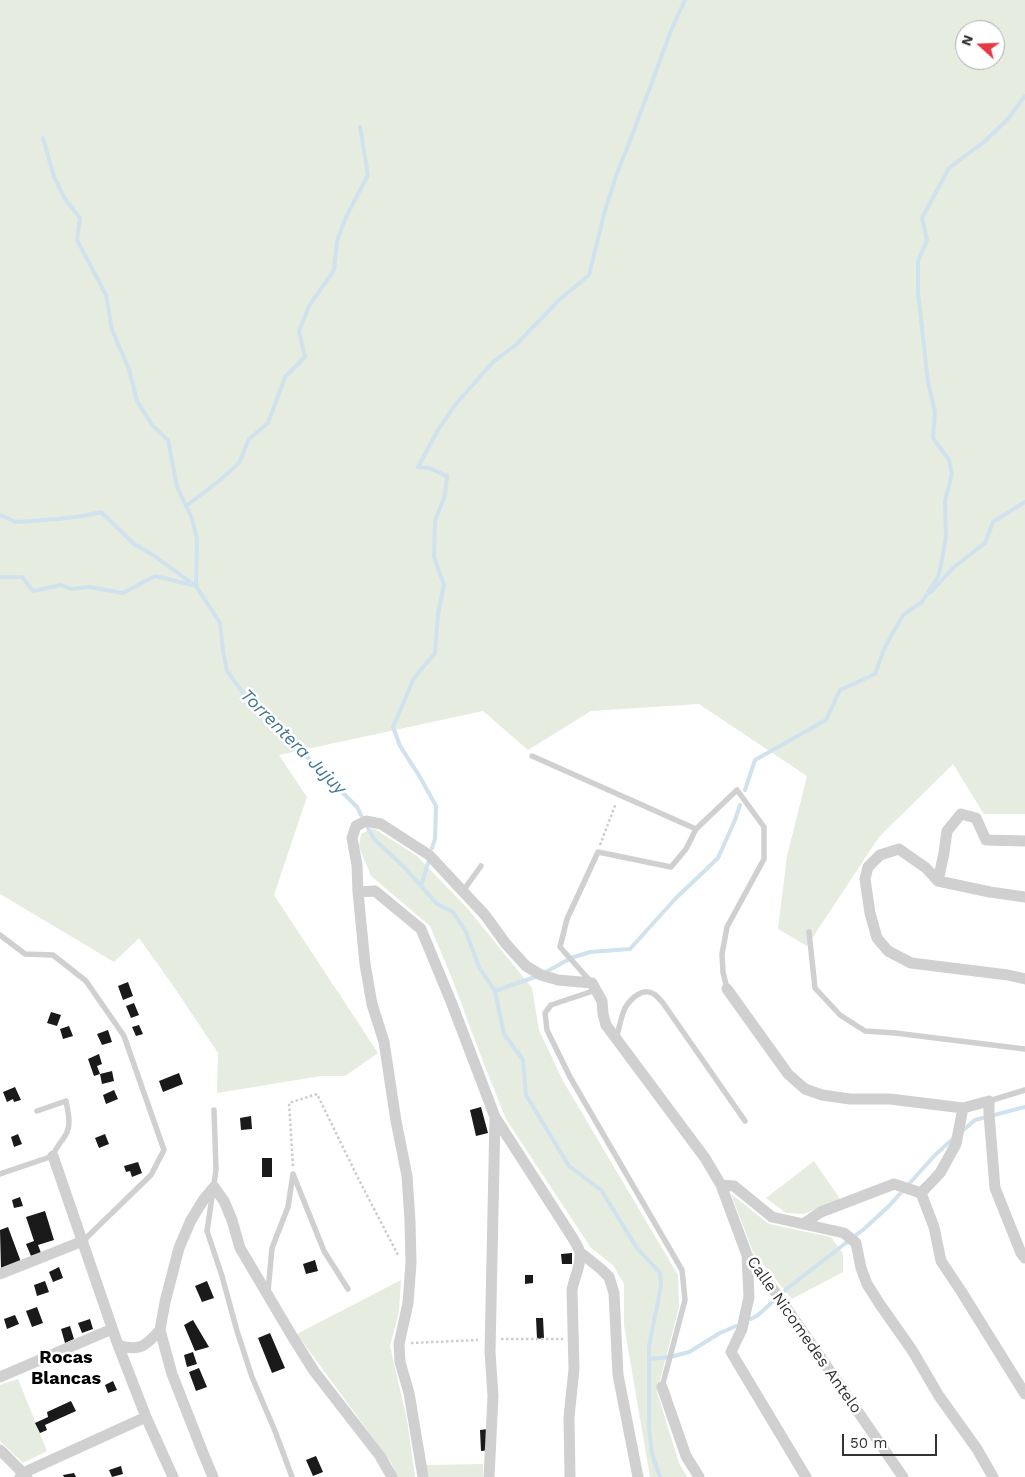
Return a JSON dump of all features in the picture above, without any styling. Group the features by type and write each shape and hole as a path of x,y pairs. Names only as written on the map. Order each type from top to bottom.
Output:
{"street":[{"path":"938,880 947,831 961,814 976,818 986,840 1025,841"},
{"path":"423,1477 409,1393 400,1362 399,1344 408,1303 410,1276 410,1221 407,1176 396,1121 384,1042 372,1004 365,964 357,865 352,838 356,826 366,821 381,824 429,854 485,915 506,944 526,966 541,975 558,980 594,986"},
{"path":"1025,897 990,892 938,880 926,868 899,849 880,855 868,867 865,879 876,938 888,951 911,964 1008,975 1025,979"},
{"path":"358,892 376,891 422,929 495,1117 574,1240 580,1253 601,1269 608,1277 614,1293 618,1375 638,1477"},
{"name":"Calle Nicomedes Antelo","path":"594,986 602,1001 606,1025 704,1158 721,1185 747,1256 780,1300 903,1477"},
{"path":"727,989 788,1074 805,1089 822,1095 850,1099 890,1099 963,1108 990,1101 989,1116 995,1188 1021,1253 1025,1258"},
{"path":"920,1193 940,1173 956,1144 963,1108"},
{"path":"489,1477 493,1396 490,1352 495,1117"},
{"path":"52,1156 118,1345 146,1417 173,1477"},
{"path":"803,1224 821,1212 894,1184 920,1193 934,1227 941,1261 1025,1394"},
{"path":"721,1185 734,1186 772,1217 844,1233 856,1243 861,1268 867,1284 977,1449 993,1477"},
{"path":"214,1477 172,1374 160,1330 179,1248 191,1220 214,1187 224,1201 240,1248 314,1371 380,1456 392,1477"},
{"path":"0,1274 83,1241"},
{"path":"570,1477 569,1417 574,1368 572,1290 579,1268 580,1253"},
{"path":"747,1256 749,1297 742,1329 731,1352 806,1477"},
{"path":"0,1377 112,1329"},
{"path":"118,1345 129,1349 139,1348 150,1342 160,1330"},
{"path":"662,1387 686,1456 699,1477"},
{"path":"0,1450 23,1476 146,1417"}],"lane":[{"path":"532,756 696,829"},
{"path":"662,1387 685,1300 682,1270 570,1077 547,1030 545,1013 551,1005 594,986 560,947 567,919 598,852 671,867 686,849 696,829 737,790 764,827 764,859 728,927 722,954 723,972 727,989"},
{"path":"463,891 481,866"},
{"path":"809,932 815,988 840,1015 865,1031 1025,1049"},
{"path":"0,935 25,954 53,955 86,981 124,1036 164,1150 151,1175 83,1241"},
{"path":"616,1039 625,1009 632,998 640,993 648,992 655,995 663,1003 745,1120"},
{"path":"990,1101 1025,1090"},
{"path":"0,1174 52,1156 55,1147 65,1137 70,1126 66,1101 37,1110"},
{"path":"214,1110 216,1170 207,1231 252,1377 276,1431 292,1477"},
{"path":"294,1174 324,1251 348,1290"},
{"path":"267,1294 272,1248 288,1206 294,1174"}],"path":[{"path":"598,852 620,795"},
{"path":"294,1174 289,1103 317,1094 358,1178 410,1276"}],"shaded area":[{"path":"0,0 1025,0 1025,814 984,814 953,764 879,837 807,946 778,929 787,856 807,776 699,704 591,711 528,750 483,711 279,755 307,797 274,895 378,1053 345,1076 321,1076 217,1093 218,1053 139,938 114,962 0,894"},
{"path":"373,828 417,856 468,909 532,988 539,1030 563,1081 678,1275 679,1307 657,1392 679,1463 687,1477 650,1477 624,1325 624,1284 613,1265 591,1248 506,1119 430,926 371,876 359,847 361,834"},
{"path":"814,1161 840,1199 804,1214 786,1213 766,1198"},
{"path":"731,1194 769,1224 831,1237 843,1254 843,1272 792,1299 753,1252"},
{"path":"401,1280 399,1312 390,1346 407,1420 415,1477 397,1477 392,1464 297,1334"},
{"path":"18,1379 47,1451 23,1463 0,1441 0,1385"},
{"path":"483,1464 483,1477 427,1477 426,1465"}],"building":[{"path":"128,982 133,996 123,1000 118,986"},
{"path":"134,1003 139,1015 131,1018 126,1006"},
{"path":"51,1012 61,1015 57,1026 47,1023"},
{"path":"139,1025 143,1034 136,1036 132,1027"},
{"path":"69,1026 73,1036 63,1039 60,1029"},
{"path":"108,1030 112,1042 102,1045 97,1034"},
{"path":"99,1054 102,1064 97,1066 100,1074 94,1076 88,1059"},
{"path":"112,1071 114,1081 102,1084 100,1074"},
{"path":"179,1073 183,1084 163,1092 159,1081"},
{"path":"15,1087 21,1100 14,1102 13,1099 7,1102 3,1092"},
{"path":"114,1090 118,1099 106,1104 103,1095"},
{"path":"481,1107 488,1133 476,1136 470,1110"},
{"path":"251,1116 252,1129 241,1130 240,1118"},
{"path":"18,1134 22,1144 14,1147 11,1137"},
{"path":"105,1134 109,1144 99,1148 95,1138"},
{"path":"262,1158 272,1158 272,1177 262,1177"},
{"path":"138,1162 142,1173 132,1177 130,1171 126,1172 124,1166"},
{"path":"20,1197 23,1206 14,1208 12,1200"},
{"path":"45,1211 54,1240 38,1245 41,1253 31,1256 26,1244 34,1241 26,1217"},
{"path":"8,1227 21,1262 1,1269 0,1230"},
{"path":"572,1253 572,1264 562,1264 561,1254"},
{"path":"315,1260 318,1271 306,1274 303,1264"},
{"path":"59,1267 63,1278 53,1282 49,1272"},
{"path":"525,1275 533,1275 533,1283 525,1284"},
{"path":"45,1281 49,1292 37,1296 34,1285"},
{"path":"207,1281 214,1298 202,1302 195,1286"},
{"path":"37,1307 43,1323 32,1327 26,1311"},
{"path":"15,1315 19,1324 7,1329 4,1319"},
{"path":"536,1318 543,1318 544,1338 537,1339"},
{"path":"90,1319 93,1329 82,1333 78,1323"},
{"path":"193,1320 209,1347 195,1351 184,1325"},
{"path":"70,1326 74,1339 65,1343 61,1329"},
{"path":"270,1333 285,1368 272,1373 258,1338"},
{"path":"193,1352 197,1364 187,1367 184,1355"},
{"path":"199,1368 207,1387 196,1391 189,1372"},
{"path":"113,1381 117,1390 108,1393 105,1385"},
{"path":"71,1401 76,1411 45,1425 47,1430 40,1433 35,1423 48,1417 47,1412"},
{"path":"488,1429 490,1450 481,1451 480,1430"},
{"path":"316,1456 323,1472 313,1476 306,1460"},
{"path":"121,1466 123,1474 112,1477 109,1470"},
{"path":"74,1473 76,1477 64,1477 63,1475"}],"waterway":[{"path":"432,848 435,839 436,806 400,746 393,727 414,678 435,653 438,614 444,585 434,557 435,521 445,495 447,476 429,468 418,467 438,430 455,405 493,362 516,345 559,300 589,275 604,214 616,176 672,28 685,0"},
{"path":"921,603 938,577 946,536 945,501 952,474 949,460 933,438 935,412 928,382 918,292 918,261 927,240 922,218 949,168 984,142 1007,120 1025,96"},
{"path":"186,506 239,463 249,439 268,423 285,377 305,357 299,331 309,306 334,270 337,241 346,217 368,175 360,127"},
{"path":"43,138 54,177 65,199 80,218 77,240 106,295 112,330 129,369 137,401 152,425 168,440 177,487 191,516 197,538 196,586"},
{"path":"930,593 953,568 985,543 993,522 1025,502"},
{"name":"Torrentera Jujuy","path":"0,515 16,522 58,519 101,512 134,544 153,555 196,586 220,623 227,671 249,701 357,807 361,815"},
{"path":"0,577 22,577 33,591 61,585 71,589 89,587 123,593 155,576 192,585"},
{"path":"745,790 755,760 826,720 840,690 875,674 884,649 903,615 922,602"},
{"path":"544,973 571,958 590,952 630,949 675,899 718,858 740,805"},
{"name":"Torrentera Jujuy","path":"368,828 374,839 405,868 437,904 453,912 466,932 479,967 495,991 504,1034 523,1060 526,1095 569,1166 601,1190 637,1248 660,1273 661,1286 649,1346 649,1428 652,1454 660,1477"},
{"path":"421,886 428,863"},
{"path":"495,991 538,976"},
{"path":"961,1132 975,1120 1025,1107"},
{"path":"751,1319 864,1229 889,1206 936,1154 954,1138"},
{"path":"649,1359 670,1357 689,1352 720,1333 736,1326"}],"district":[{"name":"Rocas Blancas","path":"66,1368"}]}
